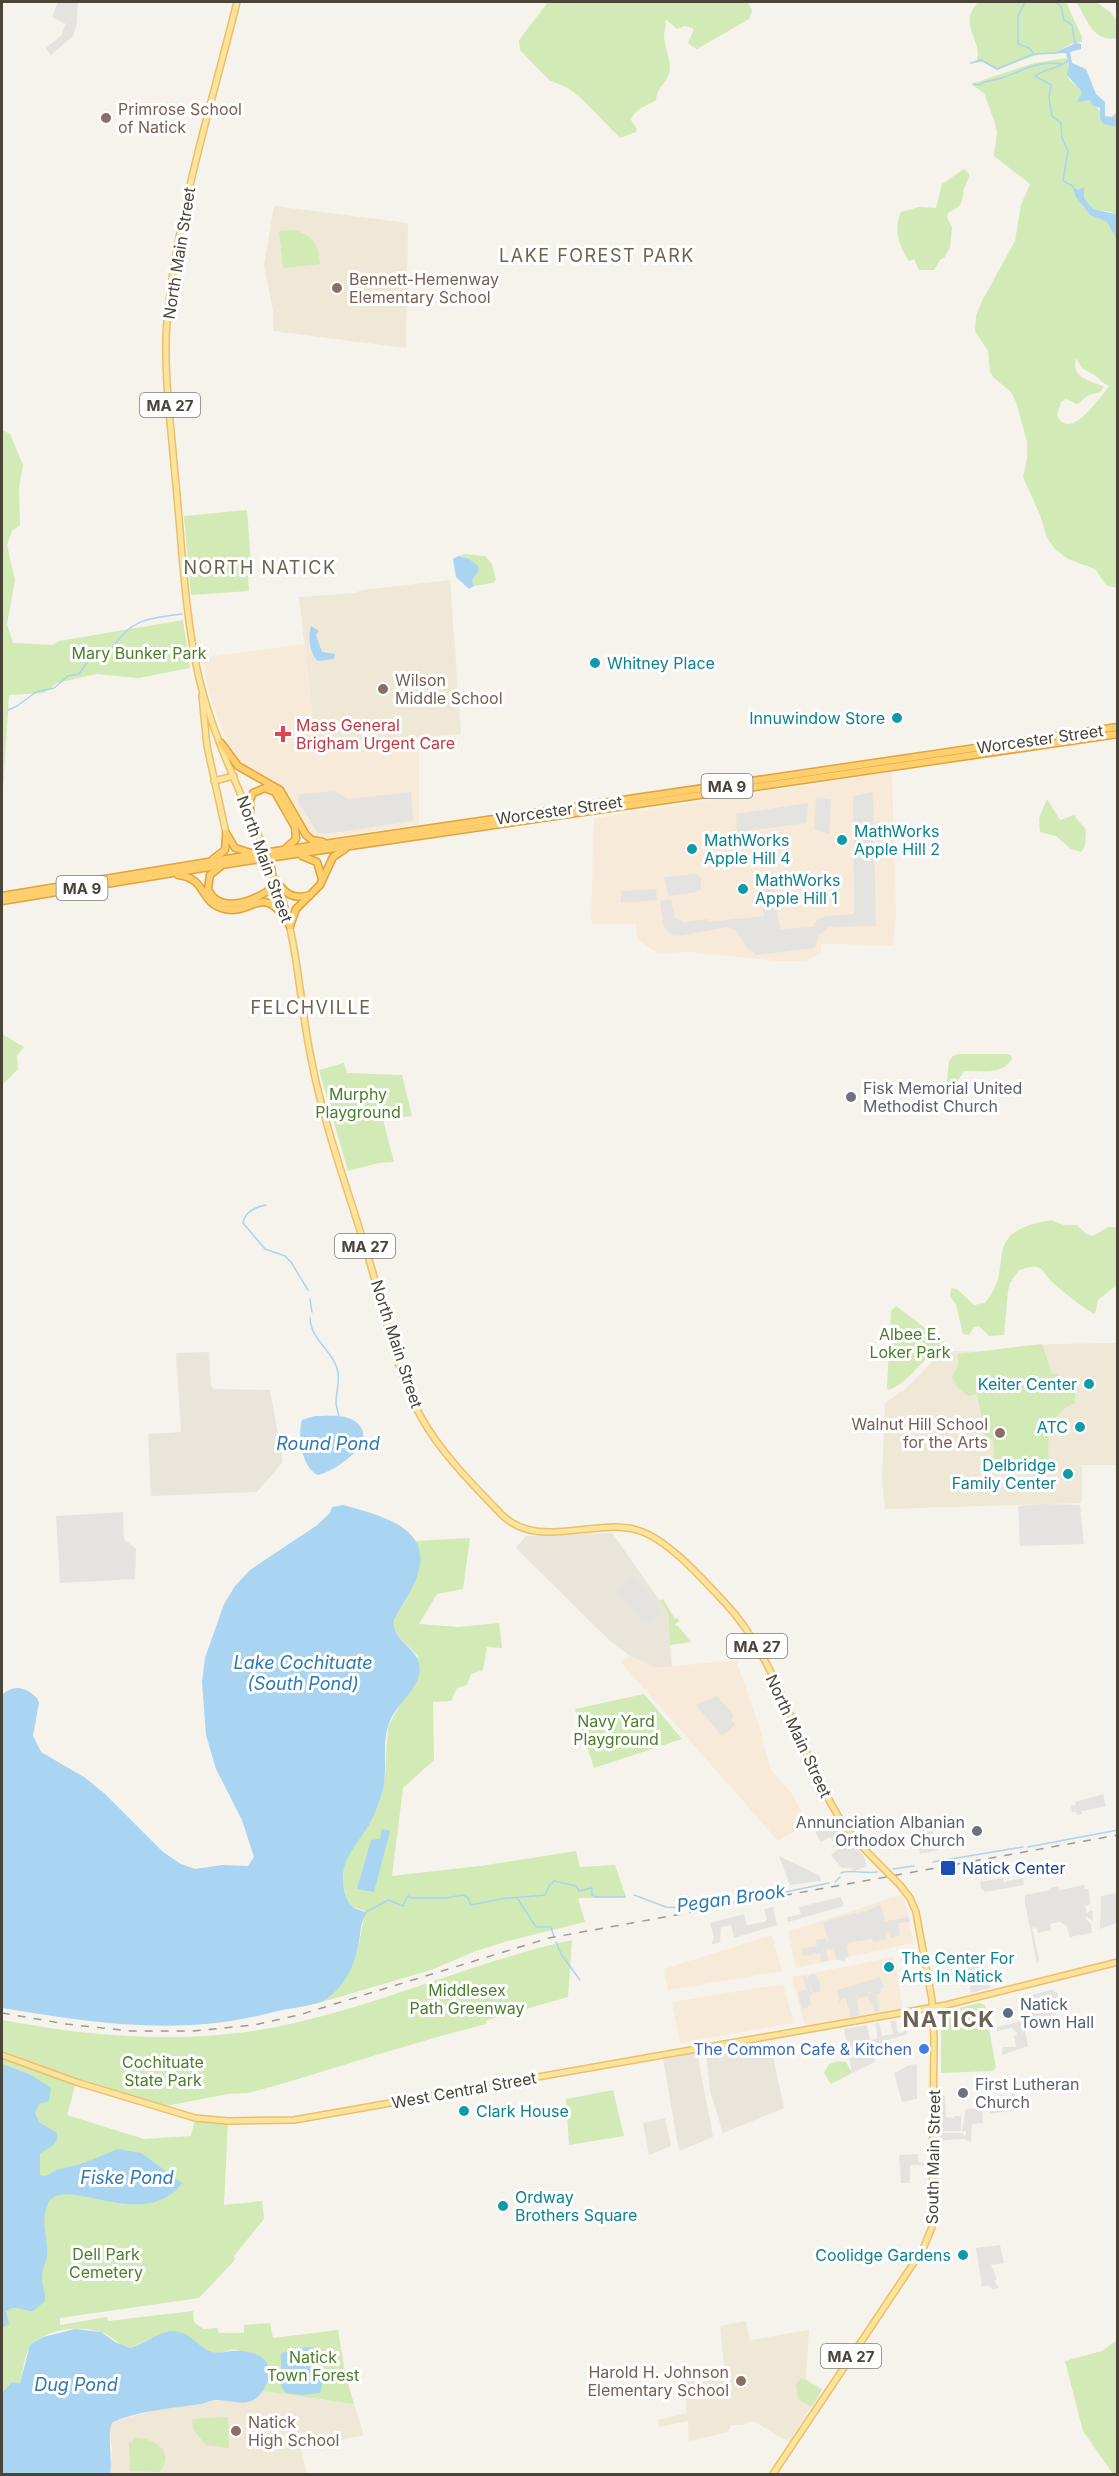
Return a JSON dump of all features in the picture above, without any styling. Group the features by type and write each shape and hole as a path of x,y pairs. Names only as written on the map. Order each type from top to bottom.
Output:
{"highway":[{"name":"Worcester Street","path":"2,896 263,853 1118,727"},
{"name":"Worcester Street","path":"2,901 234,863 1118,734"},
{"path":"221,743 238,766 280,790 301,829 309,838 336,843"},
{"path":"250,817 250,800 253,793 265,788 275,792 297,833 292,844 280,851"},
{"path":"226,832 238,850 263,853"},
{"path":"205,862 224,852 226,832"},
{"path":"290,926 296,909 322,883 333,857 354,846"},
{"path":"292,855 311,858 316,862 321,871 322,883"},
{"path":"234,863 215,870 208,883 213,897 226,905 268,891 273,879 271,867"},
{"path":"163,875 192,878 201,886 212,903 222,909 234,909 259,902 271,904 280,911 290,926"},
{"path":"276,880 291,896 298,898 313,894"}],"main road":[{"name":"North Main Street","path":"226,832 207,746 202,689 185,583 170,411 167,326 186,201 237,2"},
{"name":"North Main Street","path":"202,689 276,880 290,926 309,1052 320,1096 404,1377 424,1422 451,1458 514,1524 541,1532 616,1528 638,1531 660,1542 698,1575 731,1610 750,1635 832,1806 853,1838 910,1898 915,1909 933,2008"},
{"path":"214,781 234,776"},
{"name":"West Central Street","path":"2,2055 76,2082 195,2118 275,2121 336,2113 933,2008 1118,1962"},
{"name":"South Main Street","path":"772,2475 923,2249 931,2233 934,2172 933,2008"}],"shaded area":[{"path":"58,2 78,2 77,23 73,36 51,55 46,48 61,36 66,24 52,17"},
{"name":"Bennett-Hemenway Elementary School","path":"274,206 408,223 406,348 273,331 273,310 264,266"},
{"name":"Wilson Middle School","path":"450,580 461,734 316,746 299,597 354,593"},
{"path":"304,644 316,746 419,738 419,824 327,838 318,837 305,826 280,784 244,765 229,748 209,692 202,658"},
{"path":"892,772 896,915 893,945 821,944 821,954 805,961 776,961 692,952 658,953 637,939 636,924 594,924 591,921 594,818"},
{"path":"335,791 348,799 411,792 413,821 326,834 318,833 298,802 299,794"},
{"path":"873,792 876,926 830,927 819,935 815,948 757,955 748,949 736,931 728,927 678,936 671,935 666,930 660,901 671,899 675,918 684,922 708,919 709,922 764,916 761,890 774,888 780,929 813,927 817,920 826,916 854,914 853,796"},
{"path":"816,798 831,799 829,834 814,829"},
{"path":"808,803 806,823 737,832 736,814"},
{"path":"696,874 701,878 701,889 696,892 668,896 664,877"},
{"path":"656,889 657,900 621,903 621,891"},
{"name":"Walnut Hill School for the Arts","path":"1117,1343 1117,1465 1082,1465 1082,1503 885,1509 882,1480 885,1403 905,1389 939,1355 954,1351 983,1352 1051,1344"},
{"path":"209,1352 211,1385 214,1389 270,1390 283,1462 257,1492 151,1496 148,1434 181,1432 176,1353"},
{"path":"1080,1505 1084,1544 1020,1546 1018,1506"},
{"path":"123,1512 124,1539 136,1549 135,1579 60,1583 56,1516"},
{"path":"612,1533 668,1612 672,1667 656,1668 630,1656 608,1639 516,1548 526,1536"},
{"path":"634,1577 661,1611 644,1624 616,1589"},
{"path":"630,1656 656,1668 736,1660 759,1726 771,1770 790,1791 808,1823 778,1841 621,1662"},
{"path":"717,1696 734,1716 731,1720 735,1725 722,1736 696,1705"},
{"path":"1103,1794 1106,1806 1083,1811 1082,1809 1082,1814 1077,1815 1076,1812 1072,1812 1071,1806 1076,1805 1075,1802"},
{"path":"831,1820 835,1821 864,1857 867,1866 855,1871 842,1868 831,1855 838,1849 830,1837 821,1842 815,1832"},
{"path":"931,1826 938,1850 920,1854 916,1828"},
{"path":"779,1856 820,1876 821,1881 790,1885"},
{"path":"1003,1878 1004,1882 1023,1878 1024,1885 985,1892 981,1888 980,1882"},
{"path":"1084,1885 1085,1889 1089,1889 1090,1904 1085,1906 1087,1913 1092,1910 1093,1921 1085,1918 1091,1924 1092,1933 1070,1937 1066,1925 1060,1922 1050,1924 1051,1930 1038,1933 1037,1928 1034,1927 1031,1930 1039,1960 1037,1964 1025,1903 1025,1895 1051,1890 1050,1888 1059,1886 1060,1893 1060,1890"},
{"path":"1117,1893 1117,1923 1100,1929 1101,1896"},
{"path":"903,1894 913,1943 796,1968 788,1932"},
{"path":"841,1897 844,1906 788,1922 787,1917 801,1914 799,1907"},
{"path":"881,1905 885,1920 881,1922 909,1917 910,1922 898,1923 900,1935 891,1938 890,1932 885,1933 886,1939 848,1943 846,1947 849,1957 845,1958 845,1961 836,1960 834,1950 836,1948 826,1950 828,1961 821,1962 820,1953 803,1956 801,1949 817,1946 816,1940 826,1938 829,1942 823,1922 864,1911 866,1913 869,1909"},
{"path":"773,1907 777,1925 734,1938 731,1925 721,1927 720,1942 711,1945 714,1938 710,1923 744,1914 747,1925 764,1922 767,1919 764,1909"},
{"path":"772,1935 782,1971 668,1990 664,1969"},
{"path":"894,1957 903,2010 805,2026 792,1977"},
{"path":"985,1964 990,1988 971,1993 967,1968"},
{"path":"814,1974 818,1977 821,1991 813,1993 809,1983 812,1994 809,1996 811,2006 802,2009 798,1992 806,1989 803,1976 807,1979 809,1975"},
{"path":"880,1977 884,1987 877,1994 879,2012 874,2012 873,2004 869,2003 868,1994 872,1993 869,1991 867,1996 858,1998 856,1994 859,2015 850,2017 847,2001 845,1998 841,1999 839,2003 837,1990"},
{"path":"783,1984 794,2023 680,2043 672,2002"},
{"path":"1053,1989 1057,1992 1062,2013 1056,2010 1056,2014 1035,2019 1034,2016 1028,2017 1026,2012 1033,2010 1029,2011 1027,2001 1032,1999 1032,1995"},
{"path":"903,2017 906,2017 907,2034 885,2041 887,2055 884,2057 879,2047 873,2048 871,2040 877,2039 875,2023 879,2023 882,2036 893,2034 890,2021 896,2021 897,2030 900,2033 904,2032 905,2028"},
{"path":"1023,2021 1028,2046 1002,2055 1003,2047 1016,2047 1014,2036 1018,2034 1012,2028 997,2031 997,2027"},
{"path":"867,2025 875,2062 852,2073 844,2029"},
{"path":"770,2042 784,2108 723,2133 710,2091 706,2053"},
{"path":"697,2052 713,2137 679,2151 663,2059"},
{"path":"917,2064 917,2099 902,2102 894,2073 909,2065"},
{"path":"1014,2092 1018,2110 990,2114 989,2098 1003,2095 1007,2101 1012,2098 1011,2093"},
{"path":"941,2096 945,2096 946,2117 961,2116 961,2131 939,2131"},
{"path":"982,2108 983,2123 972,2124 971,2142 963,2139 937,2141 937,2134 941,2136 942,2133 963,2133 963,2136 966,2135 966,2131 962,2131 966,2109"},
{"path":"665,2118 671,2146 649,2155 643,2123"},
{"path":"918,2154 918,2162 930,2163 930,2166 910,2165 910,2183 901,2183 899,2155"},
{"path":"1000,2245 1004,2263 991,2265 997,2279 994,2281 999,2288 992,2289 989,2285 982,2287 976,2248"},
{"name":"Harold H. Johnson Elementary School","path":"746,2321 750,2340 809,2330 806,2379 823,2389 789,2442 753,2421 742,2425 731,2425 728,2432 689,2441 688,2421 659,2427 658,2420 687,2413 684,2378 725,2376 720,2326"},
{"name":"Natick High School","path":"263,2391 354,2404 364,2435 301,2448 307,2474 110,2474 112,2450 109,2433 113,2422 162,2408 212,2401 237,2402 256,2399"}],"green space":[{"path":"548,2 748,2 752,11 749,19 697,49 688,43 694,29 685,26 677,29 667,20 665,21 664,35 670,65 669,74 656,100 633,115 631,120 637,129 636,132 620,138 582,99 568,88 549,80 520,50 519,40"},
{"path":"978,2 1066,2 1082,37 1082,42 1071,44 1055,53 1062,54 1039,54 997,70 984,62 975,63 978,52 969,22 970,15"},
{"path":"1076,2 1096,2 1110,12 1117,21 1117,38 1109,39 1096,33"},
{"path":"1067,58 1068,78 1082,92 1078,101 1090,100 1117,127 1117,218 1112,212 1093,209 1084,198 1084,188 1078,190 1076,197 1090,215 1107,222 1117,240 1117,588 1106,585 1095,569 1068,559 1055,549 1047,538 1040,515 1023,477 1027,459 1027,442 1016,402 1011,392 990,372 988,351 975,331 976,316 982,301 1015,241 1021,205 1030,184 994,156 997,132 994,120 984,93 971,84 1034,63","holes":["1076,358 1083,368 1109,386 1084,416 1069,424 1062,422 1057,415 1061,402 1066,399 1077,404 1089,395 1100,392 1104,387 1079,375 1076,371"]},
{"path":"964,169 969,176 962,201 957,208 948,213 947,217 952,227 950,248 934,270 919,270 914,259 909,261 900,243 897,225 901,212 919,207 936,208 942,184"},
{"path":"295,230 307,235 314,242 320,264 283,268 279,231"},
{"name":"Mary Bunker Park","path":"2,430 10,434 23,465 19,488 20,525 12,531 7,545 15,580 7,624 13,643 52,645 59,641 183,620 190,668 139,678 96,674 57,683 44,693 9,695 2,805"},
{"path":"247,510 251,563 247,563 249,591 191,595 184,516"},
{"path":"465,554 485,556 492,564 496,580 493,583 474,586 472,580 479,570 458,556"},
{"path":"1047,799 1060,820 1074,815 1086,830 1085,846 1081,852 1071,849 1056,836 1040,832 1039,818"},
{"path":"2,1034 24,1047 17,1056 18,1069 2,1085"},
{"path":"958,1054 1006,1054 1011,1055 1012,1059 1003,1068 997,1070 964,1071 950,1092 946,1091 949,1061"},
{"name":"Murphy Playground","path":"344,1063 347,1073 402,1075 412,1116 383,1120 394,1162 378,1163 348,1171 319,1070"},
{"path":"1117,1216 1117,1285 1098,1300 1095,1314 1060,1289 1040,1268 1031,1267 1019,1270 1010,1283 1004,1335 989,1336 979,1326 974,1327 969,1335 963,1334 956,1305 950,1296 951,1288 957,1289 974,1305 985,1303 999,1275 1002,1252 1006,1242 1014,1233 1028,1226 1051,1220 1064,1225 1077,1225 1086,1234 1093,1236 1108,1227 1116,1227"},
{"name":"Albee E. Loker Park","path":"896,1306 944,1342 944,1346 929,1356 904,1381 889,1390 887,1388 891,1311"},
{"path":"1042,1344 1052,1374 1057,1374 1059,1380 1075,1381 1075,1403 1066,1407 1049,1425 1050,1463 999,1468 993,1461 993,1439 986,1440 977,1394 968,1396 958,1388 952,1377 958,1365 958,1354"},
{"path":"470,1538 463,1589 437,1594 419,1624 458,1627 499,1623 502,1648 487,1647 483,1670 471,1674 467,1685 457,1688 451,1701 433,1702 434,1760 403,1788 392,1876 480,1866 576,1851 580,1867 615,1865 626,1897 578,1898 585,1922 508,1941 476,1951 431,1970 322,2002 333,1994 348,1974 357,1950 365,1911 351,1906 348,1902 342,1872 349,1852 369,1824 379,1803 385,1777 388,1727 402,1701 418,1656 398,1635 394,1625 394,1620 418,1572 419,1562 415,1541"},
{"path":"663,1599 675,1619 678,1618 676,1626 691,1642 670,1645 668,1612 660,1601"},
{"name":"Navy Yard Playground","path":"644,1694 682,1739 594,1768 575,1709"},
{"path":"572,1940 568,1997 487,2020 486,2024 249,2093 228,2094 166,2106 69,2076 2,2050 2,2020 71,2031 139,2037 241,2033 276,2027 351,2008 498,1960"},
{"path":"979,2003 985,2005 996,2068 992,2071 941,2073 941,2016 947,2011"},
{"path":"2,2055 76,2082 67,2115 144,2139 191,2136 195,2118 228,2121 224,2205 262,2201 264,2219 234,2256 235,2260 199,2298 60,2318 60,2325 107,2317 108,2321 193,2311 194,2322 203,2329 217,2328 219,2333 244,2333 244,2325 270,2323 273,2338 338,2330 345,2373 354,2404 263,2391 266,2385 266,2361 263,2358 234,2349 212,2353 180,2332 166,2332 130,2348 101,2332 92,2330 72,2329 51,2333 34,2343 28,2351 20,2384 2,2393"},
{"path":"837,2061 846,2062 852,2073 831,2084 824,2073 829,2064"},
{"path":"613,2090 624,2136 569,2145 566,2099"},
{"path":"1117,2340 1118,2474 1113,2474 1083,2431 1065,2361 1102,2351"},
{"path":"801,2378 822,2390 812,2407 798,2399 796,2384"},
{"path":"228,2417 229,2448 206,2445 193,2429 192,2419"},
{"path":"136,2438 150,2441 161,2448 165,2459 159,2472 130,2471 129,2443"}],"water":[{"path":"1076,43 1081,44 1081,49 1070,52 1072,63 1086,69 1096,94 1105,102 1105,116 1112,117 1117,112 1117,127 1103,124 1100,118 1100,108 1092,105 1090,100 1077,102 1082,92 1067,75 1069,65 1066,53 1054,53"},
{"path":"1072,186 1078,190 1084,187 1084,198 1093,209 1115,214 1117,240 1107,222 1090,215 1076,197"},
{"path":"458,556 469,559 478,566 479,570 472,580 474,586 469,589 456,577 453,559"},
{"path":"311,626 319,631 316,635 322,652 335,654 334,659 318,661 315,658 310,645"},
{"name":"Round Pond","path":"315,1416 349,1418 361,1428 363,1436 360,1445 345,1461 318,1475 308,1466 302,1451 300,1434 302,1420"},
{"name":"Lake Cochituate (South Pond)","path":"344,1505 395,1523 415,1540 420,1551 420,1565 413,1586 394,1620 397,1635 417,1659 420,1666 419,1675 414,1687 390,1721 386,1737 381,1797 370,1823 345,1864 343,1873 345,1893 349,1902 354,1908 367,1913 362,1923 355,1960 347,1976 322,2002 239,2020 205,2024 138,2025 2,2008 2,1695 11,1689 20,1688 37,1698 39,1703 33,1736 41,1752 84,1777 104,1793 163,1852 181,1864 195,1869 223,1865 248,1866 254,1857 242,1820 216,1769 206,1735 202,1682 205,1658 224,1604 235,1586 250,1570 316,1526 330,1513 332,1507"},
{"path":"382,1829 390,1831 374,1892 357,1889 371,1840 380,1839"},
{"name":"Fiske Pond","path":"2,2064 31,2075 51,2088 49,2101 39,2104 35,2113 39,2122 57,2133 55,2144 40,2154 40,2175 46,2176 56,2170 81,2164 118,2149 141,2153 182,2183 165,2198 146,2204 125,2204 68,2194 55,2197 47,2206 44,2219 47,2251 42,2282 45,2301 33,2311 9,2309 6,2312 9,2324 2,2328"},
{"name":"Dug Pond","path":"75,2329 101,2332 115,2342 130,2348 162,2334 179,2332 212,2352 242,2351 261,2356 269,2369 268,2381 259,2396 250,2401 241,2403 215,2400 143,2413 113,2422 110,2432 110,2474 2,2474 2,2393 12,2382 20,2384 30,2345 43,2337"},
{"path":"305,2347 313,2348 321,2358 323,2374 320,2393 303,2395 286,2393 281,2386 281,2353"}],"waterway":[{"path":"1025,2 1018,16 1018,44 1029,48 1034,54 1056,53"},
{"path":"1056,2 1061,7 1064,20 1072,25 1075,43"},
{"path":"971,63 981,60 997,69 1033,54"},
{"path":"1069,60 1035,76 1051,85 1049,98 1052,116 1061,123 1062,138 1068,151 1063,181 1073,186"},
{"path":"974,84 979,85 1046,63 1061,64"},
{"path":"8,710 36,692 54,688 68,676 79,674 95,651 112,648 119,638 134,626 150,619 182,614"},
{"path":"266,1205 251,1210 243,1223 265,1249 285,1256 291,1262 308,1290"},
{"path":"310,1299 312,1312"},
{"path":"310,1318 317,1338 337,1368 336,1402 339,1416"},
{"name":"Pegan Brook","path":"1028,1847 1118,1830"},
{"name":"Pegan Brook","path":"933,1862 1023,1847"},
{"name":"Pegan Brook","path":"893,1869 914,1866"},
{"name":"Pegan Brook","path":"841,1873 877,1872"},
{"name":"Pegan Brook","path":"835,1882 840,1877"},
{"name":"Pegan Brook","path":"366,1912 388,1900 403,1906 409,1896 412,1898 445,1898 463,1895 468,1898 471,1905 500,1899 545,1895 554,1881 576,1886 579,1891 592,1888 592,1895 595,1897 625,1897"},
{"name":"Pegan Brook","path":"634,1895 666,1907 684,1908 736,1902 829,1883"},
{"path":"518,1899 536,1927 551,1927 554,1937"},
{"path":"556,1942 561,1954 580,1980"}],"railway":[{"path":"2,2013 66,2024 130,2031 193,2031 254,2025 299,2015 549,1938 1118,1835"}],"place":[{"name":"Primrose School of Natick","path":"106,118"},
{"name":"Bennett-Hemenway Elementary School","path":"337,288"},
{"name":"Whitney Place","path":"595,663"},
{"name":"Wilson Middle School","path":"383,689"},
{"name":"Innuwindow Store","path":"897,718"},
{"name":"Mass General Brigham Urgent Care","path":"283,734"},
{"name":"MathWorks Apple Hill 2","path":"842,840"},
{"name":"MathWorks Apple Hill 4","path":"692,849"},
{"name":"MathWorks Apple Hill 1","path":"743,889"},
{"name":"Fisk Memorial United Methodist Church","path":"851,1097"},
{"name":"Keiter Center","path":"1089,1384"},
{"name":"ATC","path":"1080,1427"},
{"name":"Walnut Hill School for the Arts","path":"1000,1433"},
{"name":"Delbridge Family Center","path":"1068,1474"},
{"name":"Annunciation Albanian Orthodox Church","path":"977,1831"},
{"name":"Natick Center","path":"948,1868"},
{"name":"The Center For Arts In Natick","path":"889,1967"},
{"name":"Natick Town Hall","path":"1008,2013"},
{"name":"The Common Cafe & Kitchen","path":"924,2049"},
{"name":"First Lutheran Church","path":"963,2093"},
{"name":"Clark House","path":"464,2111"},
{"name":"Ordway Brothers Square","path":"503,2206"},
{"name":"Coolidge Gardens","path":"963,2255"},
{"name":"Harold H. Johnson Elementary School","path":"741,2381"},
{"name":"Natick High School","path":"236,2431"}],"district":[{"name":"LAKE FOREST PARK","path":"597,255"},
{"name":"NORTH NATICK","path":"260,567"},
{"name":"FELCHVILLE","path":"311,1007"},
{"name":"NATICK","path":"949,2019"}],"park label":[{"name":"Middlesex Path Greenway","path":"467,1999"},
{"name":"Cochituate State Park","path":"163,2071"},
{"name":"Dell Park Cemetery","path":"106,2263"},
{"name":"Natick Town Forest","path":"313,2366"}]}
